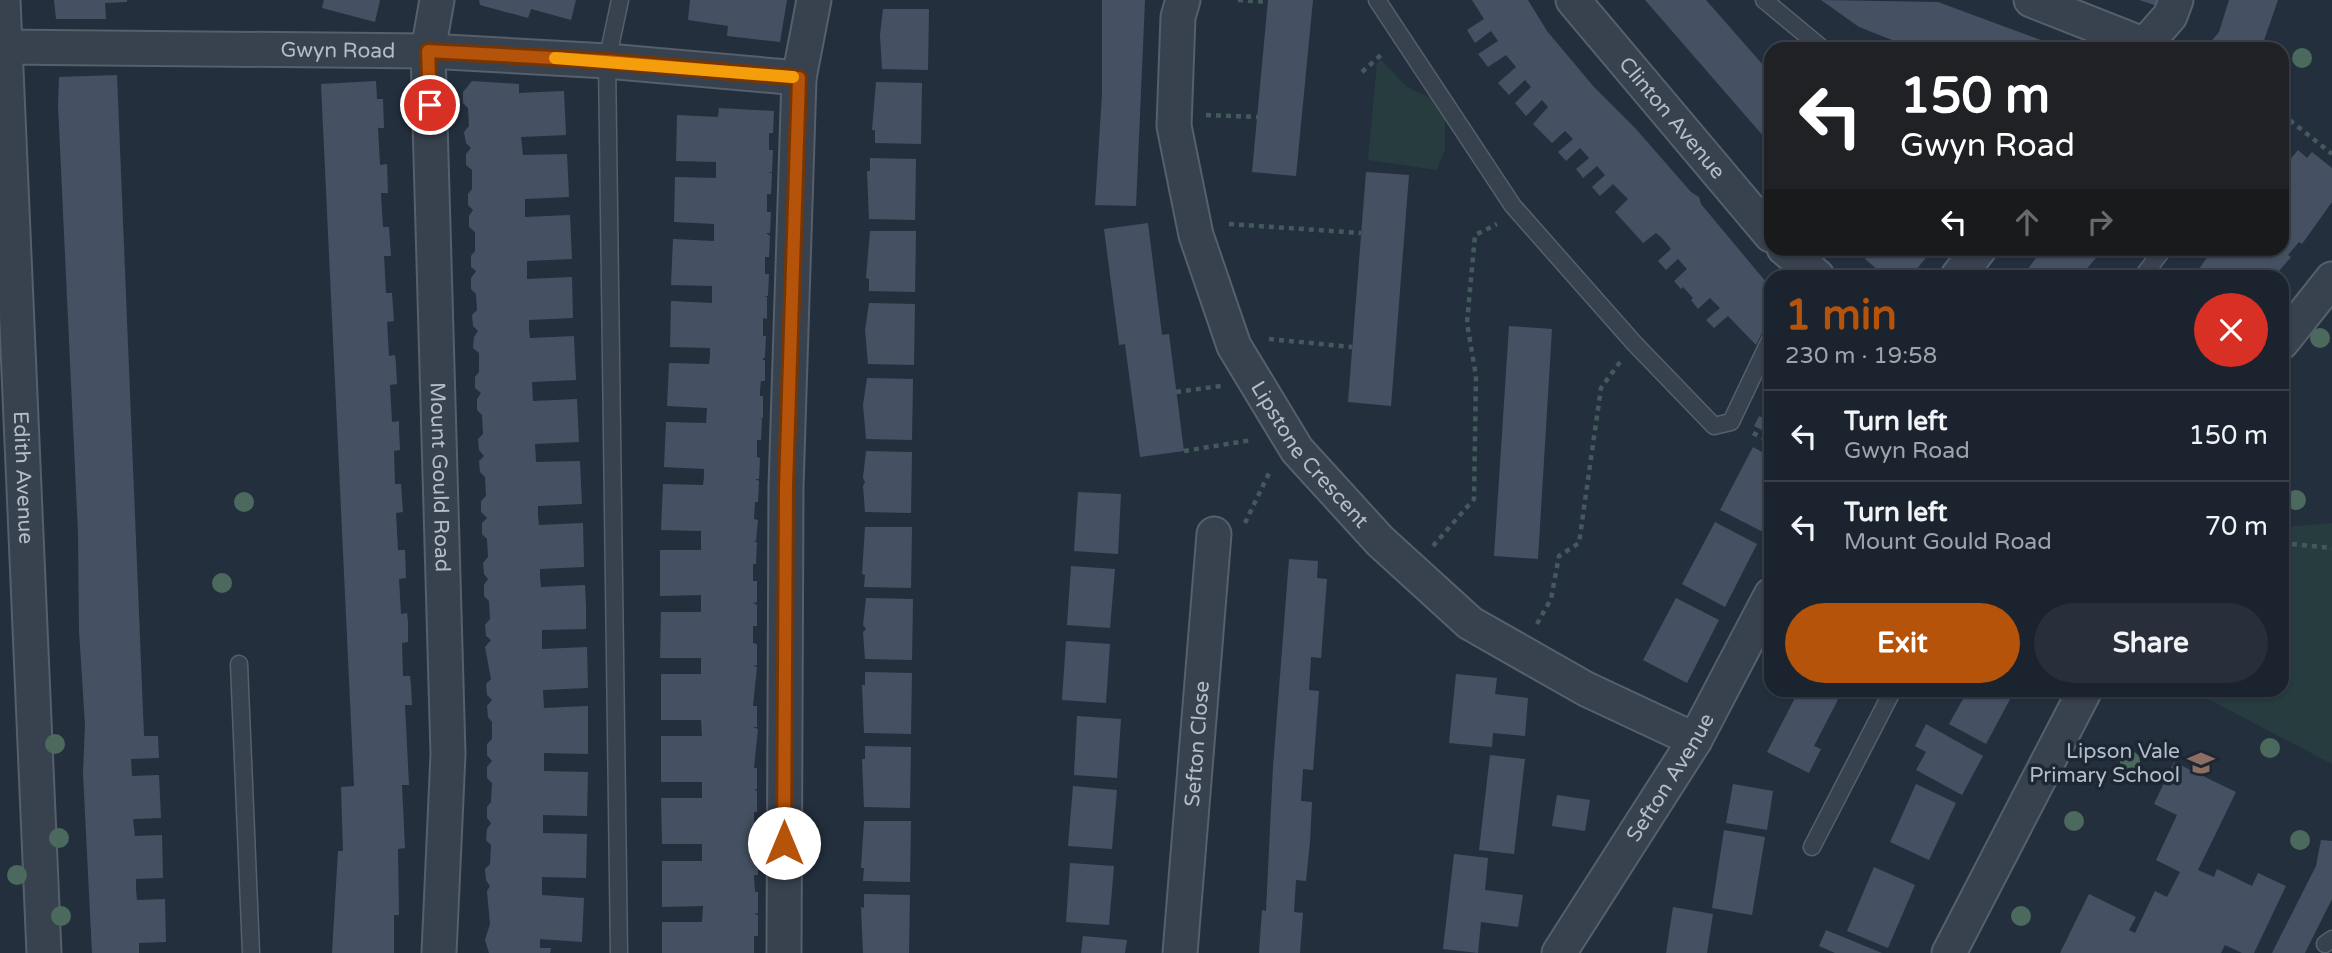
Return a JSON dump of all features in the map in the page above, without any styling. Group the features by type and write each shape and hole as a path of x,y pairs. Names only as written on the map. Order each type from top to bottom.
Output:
{"street":[{"name":"Edith Avenue","path":"3,0 2,47 44,953"},
{"name":"Mount Gould Road","path":"437,0 428,51 448,754 439,953"},
{"path":"783,953 786,487 799,78 814,0"},
{"name":"Lipstone Crescent","path":"1183,0 1178,17 1174,126 1193,222 1230,336 1287,435 1306,461 1412,570 1470,623 1586,689 1695,740"},
{"name":"Clinton Avenue","path":"1573,0 1764,227"},
{"path":"2031,0 2131,42"},
{"path":"2147,42 2169,16 2176,0"},
{"name":"Gwyn Road","path":"2,47 428,51 607,61 799,78"},
{"path":"1963,270 1974,256"},
{"path":"2289,333 2332,279"},
{"name":"Sefton Close","path":"1180,953 1214,534"},
{"name":"Sefton Avenue","path":"1559,953 1695,740 1764,608"},
{"path":"1949,953 2081,697"}],"lane":[{"path":"619,953 607,61 620,0"},
{"path":"1377,0 1513,206 1634,343 1714,426 1731,422 1764,353"},
{"path":"1764,0 1815,42"},
{"path":"239,664 251,953"},
{"path":"1812,847 1888,697"}],"path":[{"path":"1238,0 1268,2"},
{"path":"1175,114 1258,117"},
{"path":"2289,120 2332,154"},
{"path":"1193,222 1361,233"},
{"path":"1412,570 1474,499 1476,376 1467,323 1475,235"},
{"path":"1230,336 1352,346"},
{"path":"1522,653 1551,599 1559,555 1579,543 1601,388 1634,343"},
{"path":"1184,451 1287,435"},
{"path":"1214,534 1240,534 1287,435"},
{"path":"2289,544 2332,548"}],"green space":[{"path":"1381,60 1407,87 1437,101 1445,116 1445,149 1437,170 1368,160 1377,63"},
{"path":"2332,523 2332,764 2204,697 2289,697 2289,526"}],"building":[{"path":"54,0 127,2 105,3 106,19 56,19"},
{"path":"324,0 380,0 375,22 322,8"},
{"path":"479,0 576,0 571,20 531,9 528,18 480,5"},
{"path":"690,0 787,0 780,42 727,36 728,26 688,20"},
{"path":"1102,0 1145,0 1136,206 1095,205 1102,94"},
{"path":"1268,0 1313,0 1296,176 1252,172"},
{"path":"1472,0 1528,0 1547,31 1594,87 1636,129 1691,192 1699,197 1701,204 1764,280 1764,329 1756,345 1728,316 1714,328 1706,320 1720,308 1710,298 1698,309 1691,300 1693,298 1674,281 1687,269 1678,259 1666,270 1658,261 1671,249 1662,238 1656,233 1643,243 1615,212 1628,199 1613,184 1600,196 1592,187 1605,175 1597,166 1583,178 1576,169 1589,158 1580,148 1566,161 1558,152 1573,139 1565,131 1552,143 1533,124 1548,107 1542,100 1526,116 1515,103 1531,87 1525,80 1509,95 1498,83 1516,67 1506,55 1488,67 1478,54 1498,41 1491,31 1475,43 1467,30 1484,19"},
{"path":"1645,0 1706,0 1764,66 1764,137"},
{"path":"1821,0 1938,2 2046,42 1897,42 1859,27"},
{"path":"2139,0 2160,0 2158,6"},
{"path":"2229,0 2278,0 2263,42 2211,42 2219,32"},
{"path":"883,9 929,9 928,70 882,69 880,35"},
{"path":"117,75 144,736 158,736 159,758 131,759 132,776 159,775 161,818 133,819 135,836 162,835 163,878 136,879 136,890 137,900 165,899 166,942 139,943 139,953 92,953 83,773 85,725 79,631 78,533 58,105 59,77"},
{"path":"376,81 377,99 383,99 384,128 378,128 380,165 387,164 388,193 381,193 383,227 389,227 391,256 384,256 386,293 392,293 394,321 387,322 389,356 395,355 397,384 390,385 392,422 399,421 400,450 394,451 395,484 401,484 403,512 396,513 398,550 405,550 406,578 399,579 401,614 407,613 408,622 408,642 402,643 403,676 410,676 412,705 405,705 409,785 402,785 405,848 398,849 399,915 394,915 394,953 332,953 338,851 343,851 341,787 354,786 321,84"},
{"path":"472,81 519,84 519,93 564,91 566,135 521,137 523,155 567,154 569,197 525,199 525,217 570,215 572,259 527,261 527,279 572,277 573,318 529,320 529,329 530,338 574,336 576,380 532,382 533,401 577,399 579,442 535,444 536,462 580,461 582,504 538,506 538,516 539,525 583,523 584,567 540,569 540,577 541,587 585,585 586,607 586,629 542,630 542,649 587,647 588,688 543,690 544,708 588,706 588,754 544,753 544,771 588,772 587,816 543,815 543,833 587,834 586,878 542,877 542,895 584,898 582,942 540,939 540,948 551,948 550,953 489,953 485,940 490,924 487,891 490,886 486,880 485,869 490,864 491,845 486,840 487,829 491,823 487,818 487,807 491,802 492,783 487,778 487,767 492,761 487,755 487,744 492,739 492,722 488,717 487,706 492,700 487,695 486,684 491,679 485,647 491,640 486,636 485,625 490,619 489,601 484,596 484,585 488,579 484,574 483,563 488,557 487,539 482,534 482,523 487,518 481,512 481,501 486,496 485,477 480,472 479,461 484,456 479,450 478,439 483,434 482,415 477,410 477,399 481,393 475,388 475,377 479,372 479,353 473,348 474,337 478,331 473,326 472,315 477,310 476,294 471,289 471,278 476,271 471,267 471,256 475,251 475,232 469,227 469,216 473,210 468,205 468,194 472,189 472,170 466,165 466,154 471,148 466,143 464,132 469,126 468,108 463,103 463,92"},
{"path":"876,82 922,83 921,144 875,143 875,130 872,130"},
{"path":"719,108 774,111 773,133 769,133 769,150 773,150 772,172 768,172 772,173 771,194 767,194 767,212 771,212 770,233 766,233 770,236 769,257 765,257 765,274 769,274 768,296 764,296 767,297 767,319 763,318 763,336 766,336 765,357 762,360 765,360 765,381 761,381 760,389 760,396 763,396 763,418 759,419 762,419 761,440 757,440 757,457 760,458 759,479 755,479 759,481 754,519 758,520 756,541 753,542 757,542 756,564 753,564 753,581 757,581 757,602 753,603 757,605 757,626 753,626 753,643 757,644 757,665 753,666 757,667 753,706 757,706 757,727 753,727 758,729 754,768 757,768 757,789 754,789 757,791 757,812 754,812 754,830 758,830 758,851 754,851 758,853 758,875 754,875 755,892 758,892 758,913 754,914 758,915 758,936 754,936 754,953 662,953 662,922 702,922 703,906 662,907 662,861 702,861 702,844 662,844 661,798 702,798 702,782 661,782 661,736 702,736 701,720 661,720 661,674 701,674 701,658 660,658 661,612 701,612 701,595 660,596 660,550 701,550 701,531 661,530 663,484 703,485 704,477 704,469 664,467 666,422 706,423 707,408 667,406 669,363 709,364 710,356 710,348 670,347 671,301 712,303 712,286 671,285 673,239 714,241 714,224 674,222 675,177 716,178 716,162 676,161 677,115 718,117"},
{"path":"2298,150 2307,158 2312,152 2332,168 2332,202 2302,244 2299,242 2289,254 2289,161"},
{"path":"870,158 916,159 915,220 869,219 867,171 870,171"},
{"path":"1366,172 1409,175 1391,406 1348,402"},
{"path":"1148,223 1162,335 1169,334 1184,451 1140,457 1125,344 1119,345 1104,229"},
{"path":"870,231 916,231 915,292 869,291 869,279 866,278"},
{"path":"1867,256 1927,256 1916,270 1878,270 1865,259"},
{"path":"2037,256 2097,256 2086,270 2027,270"},
{"path":"2208,256 2291,257 2280,270 2198,270"},
{"path":"869,303 915,304 914,365 868,364 865,330"},
{"path":"1509,326 1552,329 1538,559 1494,556"},
{"path":"867,378 913,379 912,440 866,439 863,405"},
{"path":"1759,416 1764,418 1764,431 1754,426"},
{"path":"1753,447 1764,453 1763,532 1720,510"},
{"path":"866,451 912,452 911,513 865,512 863,478"},
{"path":"1078,492 1121,494 1118,554 1074,551"},
{"path":"1715,522 1757,544 1725,607 1682,584"},
{"path":"865,527 912,527 911,588 864,587 865,575 862,574"},
{"path":"1289,559 1318,561 1317,578 1327,579 1321,658 1311,657 1309,690 1319,691 1313,770 1303,769 1301,801 1312,802 1310,842 1306,881 1296,880 1294,912 1303,913 1300,953 1259,953 1262,910 1266,911 1273,767"},
{"path":"1071,566 1115,569 1110,628 1067,625"},
{"path":"866,598 913,599 912,660 865,659 863,632 866,629 863,625"},
{"path":"1676,598 1719,620 1687,683 1643,660"},
{"path":"1066,641 1110,644 1106,703 1062,700"},
{"path":"865,672 912,673 911,734 864,733 862,685 865,685"},
{"path":"1456,674 1497,678 1495,694 1528,698 1525,736 1493,733 1492,747 1449,743"},
{"path":"1795,697 1839,697 1814,746 1821,749 1809,773 1767,752"},
{"path":"1964,697 2011,697 1986,744 1949,724"},
{"path":"1077,716 1121,719 1117,778 1074,775"},
{"path":"1926,724 1983,756 1962,795 1916,770 1926,752 1915,746"},
{"path":"865,746 911,747 910,808 864,807 862,759 865,759"},
{"path":"1490,755 1525,759 1514,854 1479,850"},
{"path":"2174,762 2236,792 2198,870 2214,877 2217,869 2252,886 2258,873 2286,886 2254,953 2242,953 2225,945 2221,953 2060,953 2089,894 2136,917 2129,930 2135,933 2155,891 2167,897 2180,872 2156,860 2177,815 2154,804"},
{"path":"1733,784 1773,791 1767,830 1726,823"},
{"path":"1916,784 1956,803 1929,860 1890,842"},
{"path":"1073,786 1117,790 1112,849 1068,846"},
{"path":"1557,795 1590,800 1585,831 1552,826"},
{"path":"864,821 911,821 910,882 863,881 864,868 861,868"},
{"path":"1724,830 1765,837 1752,915 1712,908"},
{"path":"2321,840 2332,841 2332,899 2305,953 2272,953 2316,866"},
{"path":"1454,854 1488,858 1485,890 1523,895 1518,927 1481,922 1478,953 1443,949"},
{"path":"1070,863 1114,866 1109,925 1066,922"},
{"path":"1874,867 1915,885 1888,948 1847,931"},
{"path":"864,894 910,895 909,953 863,953 861,907 864,908"},
{"path":"1673,907 1713,914 1707,953 1666,953"},
{"path":"1826,930 1882,953 1835,953 1819,946"},
{"path":"1083,936 1127,940 1125,953 1081,953"}],"slow traffic":[{"path":"555,58 793,77"}],"place":[{"name":"Lipson Vale Primary School","path":"2201,763"}],"route":[{"path":"430,105 428,51 607,61 799,78 786,487 784,843"}]}
